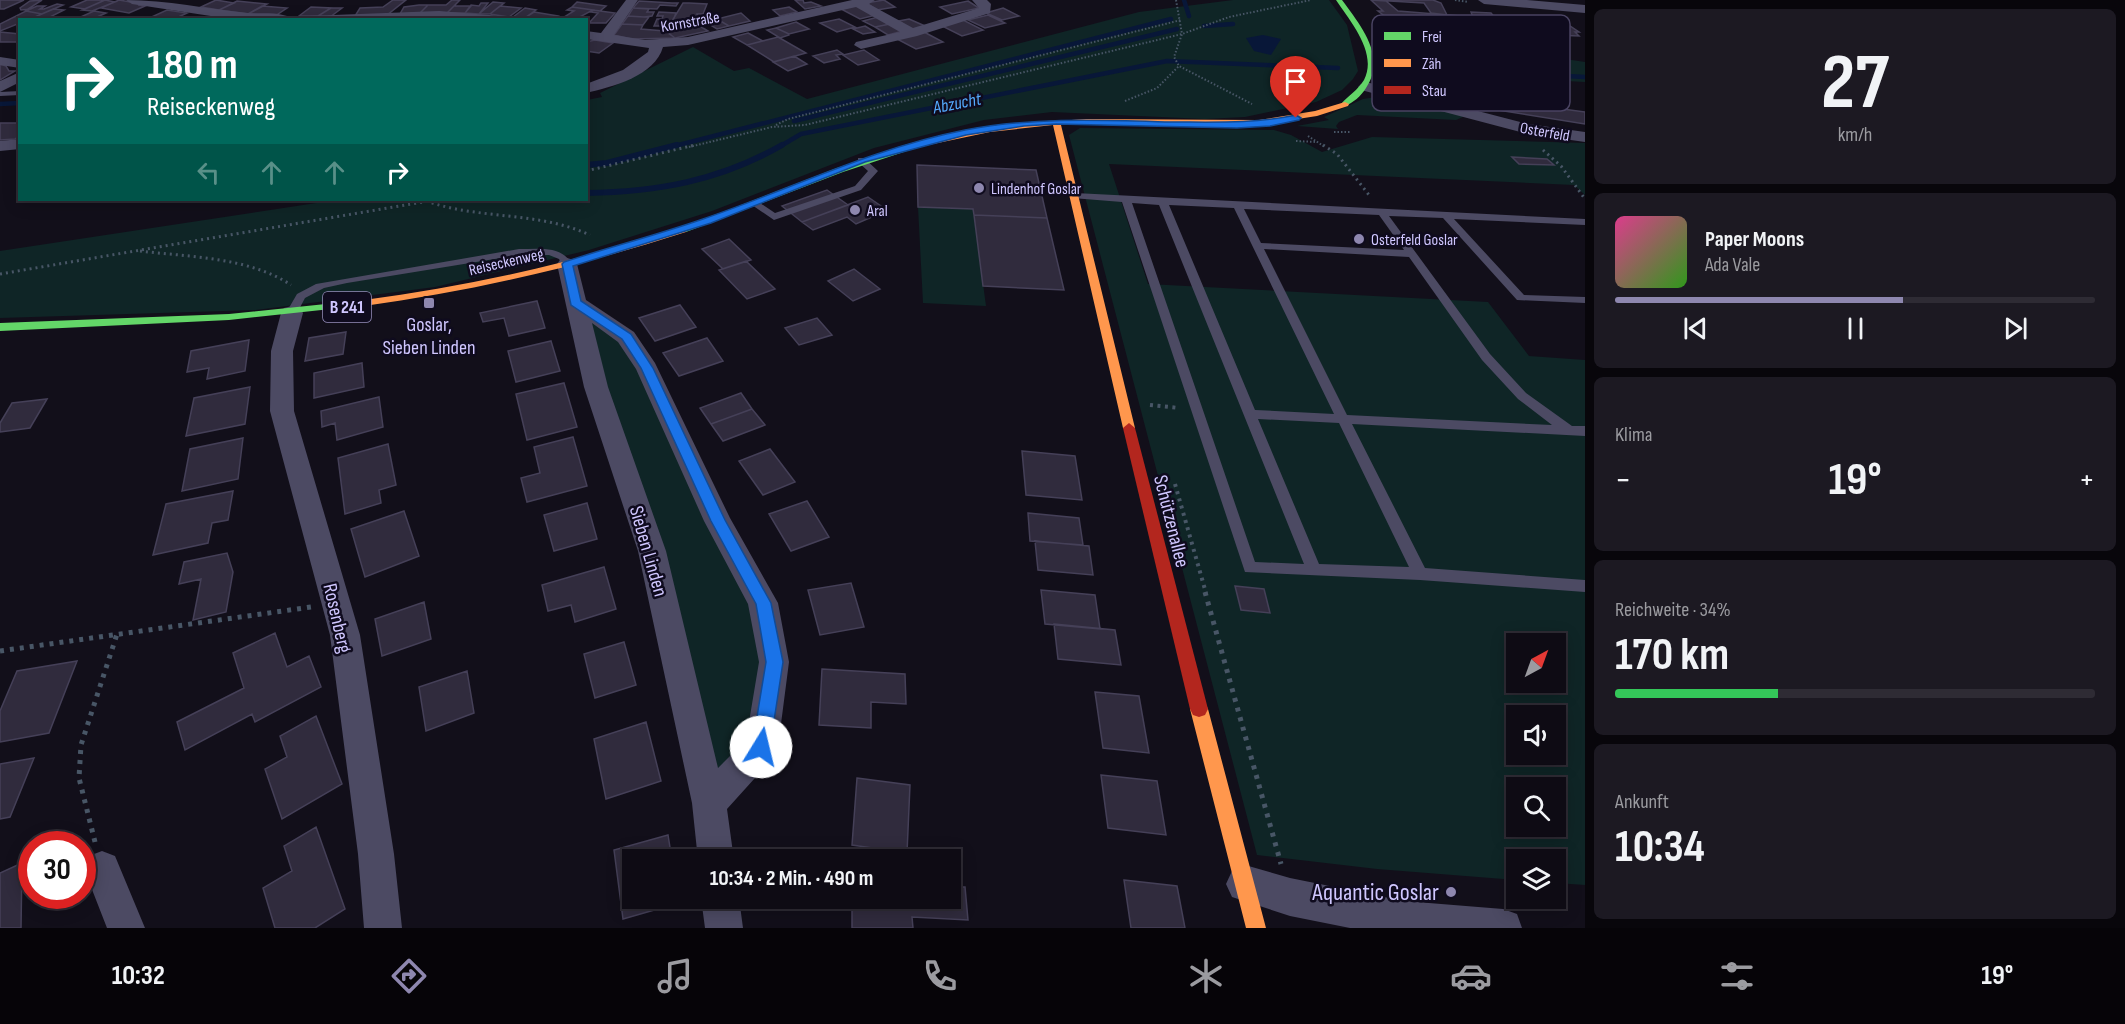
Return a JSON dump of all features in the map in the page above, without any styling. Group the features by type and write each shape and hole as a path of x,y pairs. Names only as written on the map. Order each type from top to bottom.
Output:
{"main road":[{"path":"1339,0 1370,52 1371,76 1362,90"},
{"name":"Reiseckenweg","path":"0,327 175,322 297,304 422,296 606,254 697,225 861,160 965,133 1024,124 1056,122 1237,126 1335,107 1362,90"},
{"name":"Schützenallee","path":"1056,122 1157,545 1256,928"}],"street":[{"path":"132,0 261,18"},
{"path":"150,15 183,0"},
{"path":"605,38 632,0"},
{"path":"861,45 912,33 985,10 985,4 978,0"},
{"path":"1484,0 1585,9"},
{"path":"863,1 912,33"},
{"name":"Kornstraße","path":"588,34 657,45 705,38 863,1"},
{"path":"307,13 459,18"},
{"path":"588,88 625,75 649,62 655,56 657,45"},
{"path":"0,61 18,64"},
{"path":"0,87 18,77"},
{"name":"Osterfeld","path":"1362,90 1372,92"},
{"name":"Osterfeld","path":"1451,111 1528,129 1585,137"},
{"path":"0,146 18,144"},
{"name":"Sieben Linden","path":"567,264 596,387 652,551 709,803 715,849"},
{"path":"575,302 626,337 647,368 718,521 764,603 774,662 761,747 709,803"},
{"name":"Rosenberg","path":"297,304 282,351 282,411 347,646 376,854 383,928"},
{"path":"102,869 126,928"},
{"path":"1245,884 1290,897 1404,921 1503,928"},
{"path":"721,909 724,928"}],"lane":[{"path":"0,94 18,93"},
{"path":"754,203 774,217 858,188 873,171 861,160"},
{"path":"1075,196 1585,222"},
{"path":"1126,200 1250,568 1420,574 1585,586"},
{"path":"1163,202 1314,570"},
{"path":"1237,205 1420,574"},
{"path":"1381,211 1486,357 1522,396 1585,441"},
{"path":"1445,215 1521,298 1585,300"},
{"path":"1257,246 1412,254"},
{"path":"297,304 320,286 519,252 550,252 563,256 567,264"},
{"path":"1249,414 1585,431"}],"path":[{"path":"1176,0 1182,34 1174,57 1179,66 1279,118 1337,154 1381,211"},
{"path":"588,171 772,127 805,125 1182,34 1200,24 1218,18 1311,0"},
{"path":"772,127 788,119 1181,20"},
{"path":"1539,146 1560,166 1585,199"},
{"path":"0,274 426,201 454,212 544,220 571,226 596,238 606,254"},
{"path":"136,250 253,268 286,279 297,304"},
{"path":"1150,394 1157,417"},
{"path":"1173,474 1290,897"},
{"path":"0,651 336,605"},
{"path":"102,869 79,778 81,744 117,634"}],"green space":[{"path":"1233,0 1329,0 1347,25 1358,71 1342,90 1316,102 1245,117 1205,119 1052,112 984,120 874,148 712,211 589,250 435,287 256,310 0,318 0,251 329,201 588,201 588,100 602,97 600,93 693,47 734,71 749,68 807,99 1139,12"},
{"path":"1570,60 1585,62 1585,82 1570,81"},
{"path":"1372,98 1372,111 1445,111 1465,116 1456,120 1357,115 1339,122 1336,126 1338,129 1297,126 1329,120 1324,117 1363,99"},
{"path":"1080,128 1274,130 1291,135 1322,152 1372,137 1585,143 1585,195 1574,185 1109,164 1148,284 1488,302 1529,356 1585,360 1585,885 1566,884 1566,849 1506,849 1506,879 1377,869 1257,855 1069,135"},
{"path":"918,207 973,209 986,306 923,303"},
{"path":"575,302 626,337 763,603 761,747 709,803"}],"water":[{"path":"1263,35 1281,39 1271,55 1254,51 1246,38"}],"building":[{"path":"0,0 24,0 0,9"},
{"path":"42,0 28,9 31,9 21,10 20,8 30,1"},
{"path":"87,0 105,0 85,9 71,7"},
{"path":"105,0 115,2 92,11 82,10"},
{"path":"119,0 145,6 129,13 101,8"},
{"path":"216,0 234,3 219,10 201,7"},
{"path":"393,0 406,0 387,15 355,16 360,8 383,7"},
{"path":"452,0 460,0 447,13 420,13 428,5 446,5"},
{"path":"795,0 803,0 804,3 811,2 821,6 805,9"},
{"path":"884,0 895,7 877,10 866,3"},
{"path":"1371,0 1386,1 1398,11 1448,15 1383,15 1378,11 1383,11"},
{"path":"1372,0 1433,0 1441,3 1447,15 1431,13 1424,3"},
{"path":"237,1 267,4 248,14 219,10"},
{"path":"639,1 678,3 676,6 660,5 657,9 633,8"},
{"path":"968,1 979,8 952,14 940,7"},
{"path":"493,2 504,3 490,14 479,14"},
{"path":"577,2 606,6 600,11 572,7"},
{"path":"481,3 488,3 479,14 465,13 471,5 479,6"},
{"path":"683,3 707,4 703,14 697,14 698,21 672,21"},
{"path":"57,4 63,5 42,14 26,11 37,6 45,6 40,9 44,9"},
{"path":"428,5 420,13 400,14 404,7"},
{"path":"857,5 876,15 860,19 841,9"},
{"path":"262,6 287,8 275,16 248,14"},
{"path":"454,6 471,6 465,13 447,13"},
{"path":"500,6 521,8 509,17 490,14"},
{"path":"311,7 331,8 318,16 299,16"},
{"path":"572,7 593,10 578,18 570,18 564,17 574,11 567,10"},
{"path":"789,7 797,12 780,16 773,10"},
{"path":"331,8 342,8 330,17 318,16"},
{"path":"525,8 536,10 524,18 513,17"},
{"path":"633,8 649,9 647,12 654,12 652,16 628,16"},
{"path":"1003,8 1019,16 1002,20 986,13"},
{"path":"53,9 64,10 48,18 33,18"},
{"path":"167,10 187,13 176,18 149,18"},
{"path":"593,10 615,13 606,23 589,23 598,13 591,12"},
{"path":"26,11 42,14 33,18 18,18 18,24 0,31 0,24"},
{"path":"94,11 106,13 97,17 103,18 78,18"},
{"path":"534,12 558,16 555,18 525,18"},
{"path":"659,12 676,13 671,26 654,26 657,19 662,19 663,16 657,16"},
{"path":"1471,12 1493,15 1472,15"},
{"path":"741,13 750,21 729,26 717,19"},
{"path":"988,15 1005,23 985,28 968,20"},
{"path":"628,16 649,17 643,25 622,24"},
{"path":"878,17 890,24 875,27 863,21"},
{"path":"717,19 729,26 717,29 707,23"},
{"path":"839,19 855,27 837,32 820,23"},
{"path":"909,19 925,26 912,30 899,21"},
{"path":"963,20 983,30 962,36 942,26"},
{"path":"796,22 809,29 789,34 776,28"},
{"path":"622,24 643,25 641,29 665,31 675,38 631,39 614,35"},
{"path":"890,24 903,31 888,35 875,27"},
{"path":"698,25 708,31 675,38 666,31 672,30 671,26 682,26 682,28"},
{"path":"865,26 875,32 863,34 853,29"},
{"path":"1570,26 1579,32 1575,32 1579,36 1570,36"},
{"path":"776,28 789,35 780,38 767,30"},
{"path":"0,32 18,34 18,42 0,42"},
{"path":"924,32 943,42 916,49 897,39"},
{"path":"748,33 763,41 747,45 733,37"},
{"path":"778,37 806,53 774,62 747,45"},
{"path":"595,40 613,43 599,53 588,51 588,42"},
{"path":"837,50 843,54 836,55 840,59 824,63 813,56"},
{"path":"864,50 879,60 858,65 843,55"},
{"path":"794,56 807,64 788,71 773,62"},
{"path":"0,64 6,66 9,71 15,71 0,80"},
{"path":"1570,110 1585,112 1585,124 1504,111"},
{"path":"0,123 18,123 18,137 0,140"},
{"path":"1512,157 1547,159 1554,165 1519,164"},
{"name":"Lindenhof Goslar","path":"917,165 1036,170 1047,218 974,215 973,209 918,207"},
{"path":"827,190 848,205 802,222 782,206"},
{"name":"Aral","path":"868,197 884,208 870,213 874,216 856,224 847,217 813,230 802,222"},
{"path":"974,215 1047,218 1064,290 983,286"},
{"path":"729,239 751,260 723,269 702,249"},
{"path":"746,261 775,289 747,299 719,270"},
{"path":"854,269 880,289 853,301 828,281"},
{"path":"537,301 545,328 509,336 504,318 483,322 480,313"},
{"path":"680,305 696,327 655,341 639,318"},
{"path":"817,318 832,335 799,345 785,328"},
{"path":"346,332 343,354 305,361 309,338"},
{"path":"707,338 723,361 679,376 663,353"},
{"path":"249,340 245,371 207,379 209,368 187,372 191,351"},
{"path":"551,341 560,371 516,382 508,351"},
{"path":"362,363 364,387 314,398 314,373"},
{"path":"564,383 577,427 527,440 516,394"},
{"path":"250,387 245,424 186,436 194,398"},
{"path":"741,393 752,409 711,424 700,408"},
{"path":"379,397 383,427 337,440 335,423 322,427 321,411"},
{"path":"47,399 30,428 0,432 0,423 12,403"},
{"path":"752,409 765,425 723,441 711,424"},
{"path":"573,437 587,486 527,502 521,478 540,473 534,447"},
{"path":"243,438 238,479 182,491 190,449"},
{"path":"388,444 396,485 379,490 381,503 345,514 338,458"},
{"path":"770,449 795,482 763,495 739,461"},
{"path":"1022,451 1075,456 1082,500 1026,495"},
{"path":"233,491 228,520 212,523 208,543 153,555 166,504"},
{"path":"807,501 829,537 791,551 769,514"},
{"path":"587,503 597,539 554,551 544,515"},
{"path":"404,511 419,556 365,577 351,529"},
{"path":"1028,513 1079,518 1083,545 1030,541"},
{"path":"1035,541 1089,546 1093,575 1038,570"},
{"path":"227,553 233,572 226,612 193,620 201,579 179,584 184,562"},
{"path":"604,567 616,609 575,622 571,605 548,611 542,585"},
{"path":"851,583 864,627 820,635 808,590"},
{"path":"1235,586 1264,589 1270,613 1241,610"},
{"path":"1041,590 1095,595 1100,629 1045,624"},
{"path":"424,602 431,639 382,656 375,619"},
{"path":"1054,624 1115,630 1121,665 1058,659"},
{"path":"275,633 287,667 309,656 321,687 255,722 252,714 185,750 177,722 244,688 233,653"},
{"path":"624,642 636,685 595,698 584,654"},
{"path":"77,661 49,733 0,742 0,711 17,671"},
{"path":"822,669 905,674 906,704 871,702 871,728 819,725"},
{"path":"467,671 474,713 426,731 419,687"},
{"path":"1095,692 1139,696 1149,753 1103,748"},
{"path":"316,716 342,784 282,819 265,769 287,757 280,736"},
{"path":"646,722 661,781 606,799 594,739"},
{"path":"34,758 10,817 0,819 0,764"},
{"path":"1101,775 1157,781 1166,835 1108,828"},
{"path":"857,778 910,785 907,849 880,849 852,845"},
{"path":"316,827 345,909 315,928 275,928 263,888 292,871 284,846"},
{"path":"668,835 670,849 622,849 622,909 658,909 623,919 614,850"},
{"path":"18,865 18,909 21,909 21,928 0,928 0,873"},
{"path":"1124,880 1177,886 1185,928 1131,928"},
{"path":"961,887 965,887 968,920 912,917 913,928 852,928 852,909 961,909"}],"waterway":[{"path":"1184,0 1189,16"},
{"path":"671,147 1171,19"},
{"path":"1204,26 1233,24"},
{"path":"794,121 1177,29"},
{"name":"Abzucht","path":"779,147 801,134 1167,61 1338,68"},
{"name":"Abzucht","path":"1570,76 1585,77"},
{"name":"Abzucht","path":"0,104 18,103"},
{"path":"588,165 607,163 677,145"},
{"name":"Abzucht","path":"588,193 637,190 687,182 735,168 782,145"}],"traffic: fast":[{"path":"1339,0 1365,40 1371,66 1368,79 1360,92 1345,104"},
{"path":"682,230 840,170 919,144"},
{"path":"0,327 229,317 364,303"}],"traffic: slow":[{"path":"919,144 990,129 1062,122 1259,123 1317,113 1345,104"},
{"path":"1056,122 1129,428"},
{"path":"364,303 445,291 565,265 682,230"},
{"path":"1199,709 1256,928"}],"traffic: jam":[{"path":"1129,428 1199,709"}],"place":[{"name":"Lindenhof Goslar","path":"979,188"},
{"name":"Aral","path":"855,210"},
{"name":"Osterfeld Goslar","path":"1359,239"},
{"name":"Goslar, Sieben Linden","path":"429,303"},
{"name":"Aquantic Goslar","path":"1451,892"}],"route":[{"path":"761,747 774,662 764,603 718,521 647,368 626,337 575,302 567,264 606,254 707,221 861,160 945,137 997,127 1056,122 1098,121 1237,126 1296,118"}]}
